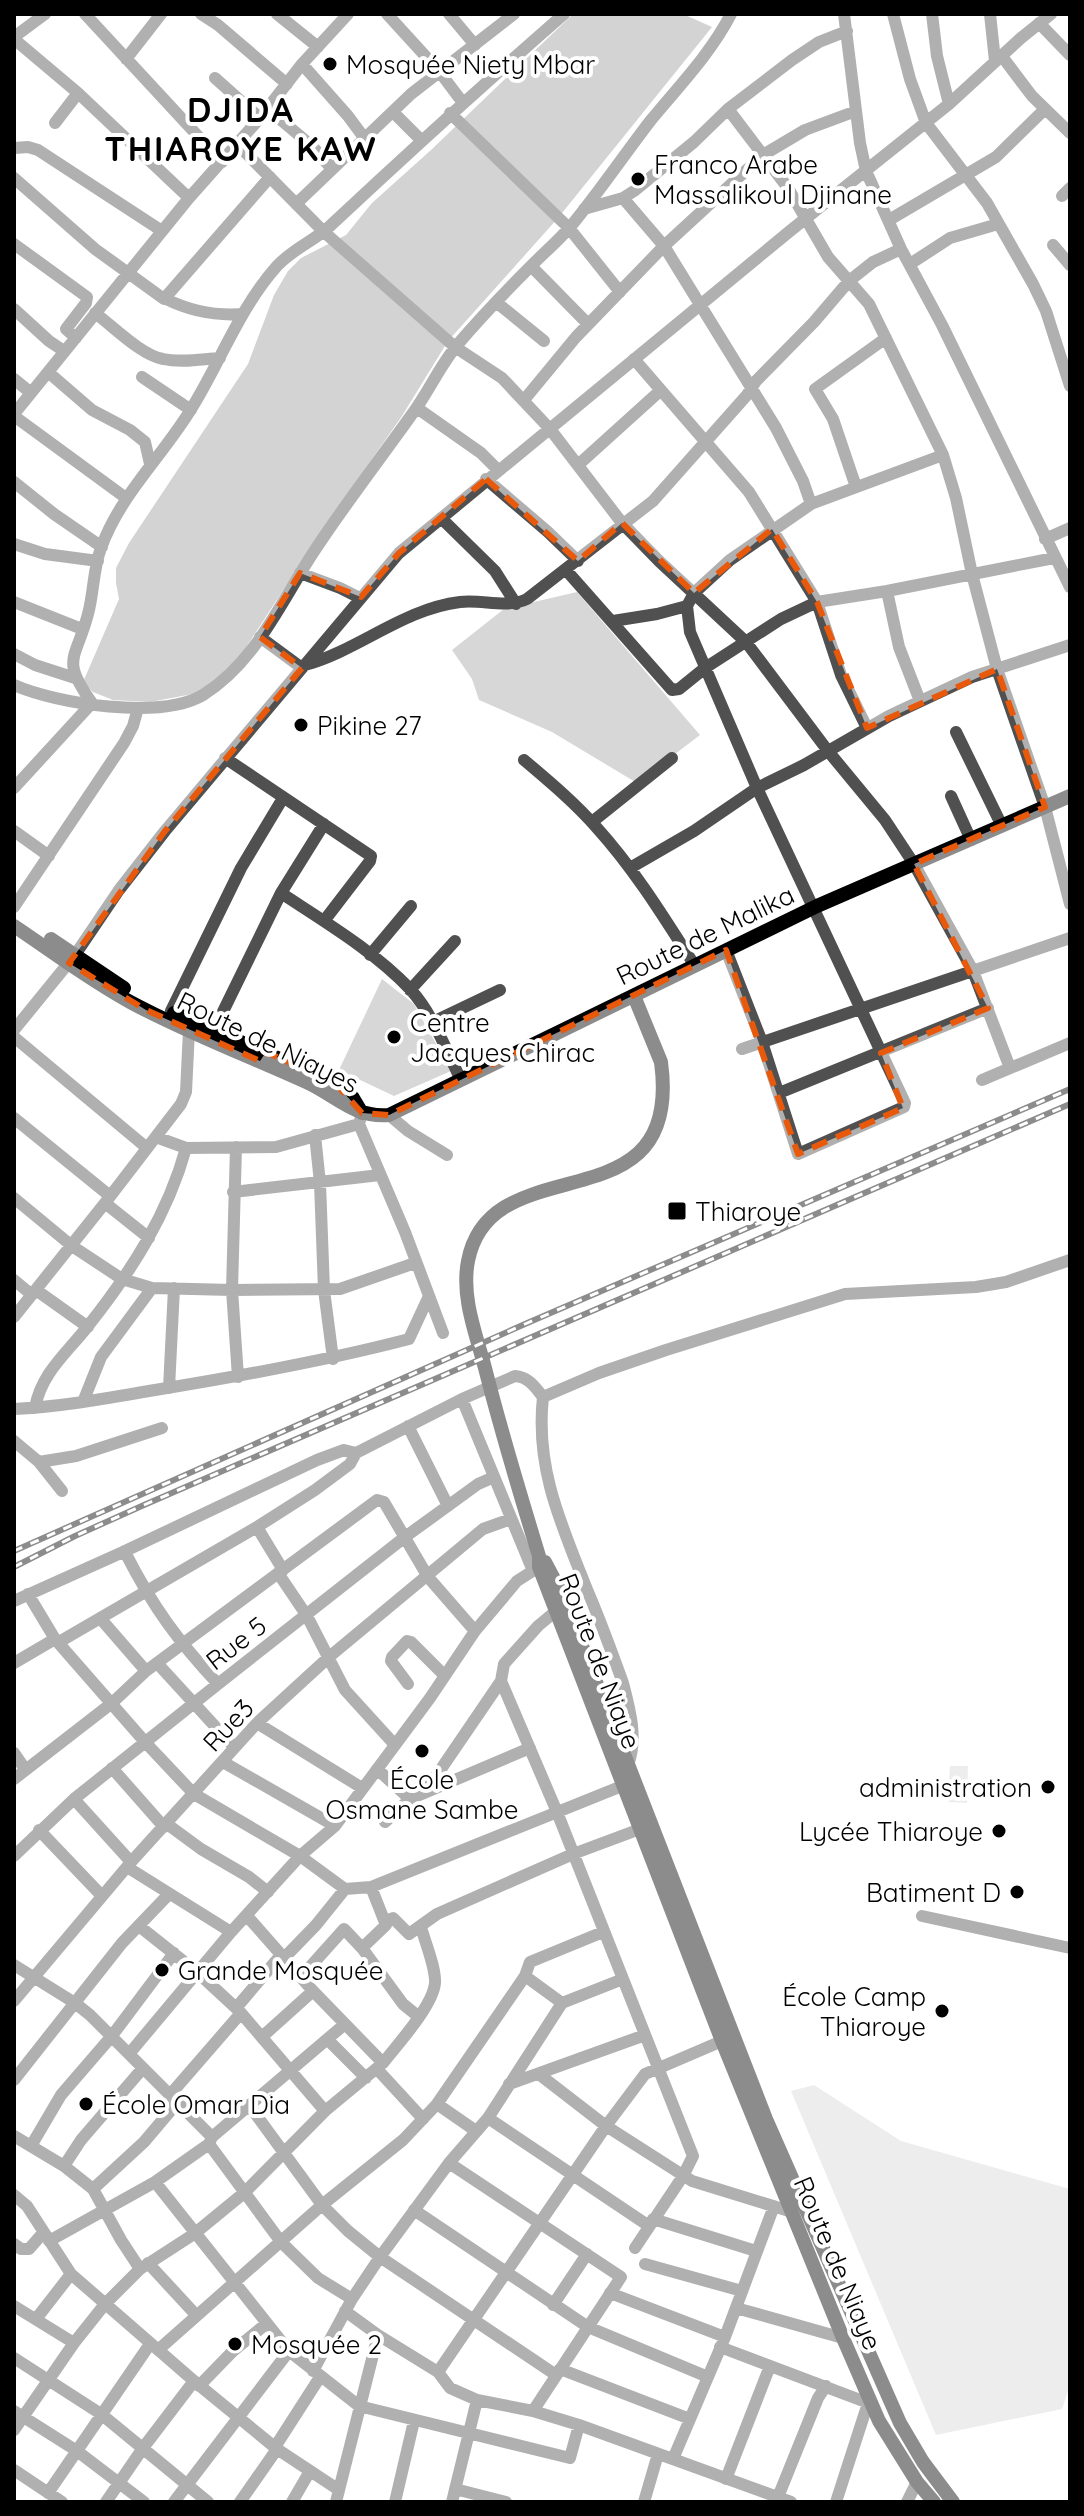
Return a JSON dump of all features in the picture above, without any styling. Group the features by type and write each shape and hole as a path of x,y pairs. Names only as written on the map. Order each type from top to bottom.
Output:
{"main road":[{"name":"Route de Malika","path":"389,1115 814,908 1070,796"},
{"name":"Route de Niayes","path":"14,915 117,995 189,1030 263,1057"},
{"name":"Route de Niayes","path":"14,926 122,987 214,1030 319,1087 361,1118"},
{"path":"537,1565 469,1308 466,1285 468,1257 473,1243 490,1218 512,1201 617,1169 641,1150 652,1136 662,1108 663,1070 634,996"},
{"path":"361,1118 389,1115"},
{"name":"Route de Niaye","path":"934,2502 912,2475 869,2403 843,2338 782,2208 644,1828 628,1765 561,1592 548,1565 537,1565 622,1786 644,1828 893,2411 923,2462 953,2502"}],"street":[{"path":"45,14 14,38 78,93 189,198"},
{"path":"85,14 222,162"},
{"path":"126,59 161,14"},
{"path":"201,14 287,84"},
{"path":"277,14 318,47"},
{"path":"387,14 439,71 463,103"},
{"path":"449,14 475,45"},
{"path":"92,703 75,678 73,666 102,547 126,498 191,410 243,314 277,266 298,247 324,232 450,113 564,14"},
{"path":"14,685 37,694 92,703 138,708 166,706 198,698 243,661 349,499 417,408 455,347 569,228 698,64 731,14"},
{"path":"844,14 866,171 901,249 1070,587"},
{"path":"893,14 910,79 926,123 987,203 1046,311 1070,386"},
{"path":"932,14 937,56 949,104"},
{"path":"990,14 998,58 1044,110 1070,133"},
{"path":"126,498 14,415 189,198 346,15"},
{"path":"296,204 439,71 511,15"},
{"path":"14,1030 72,959 119,890 225,758 399,553 949,104 1047,16 1070,55"},
{"path":"584,209 623,198 653,177 728,109 807,48 847,31"},
{"path":"302,64 365,139"},
{"path":"215,78 313,147 332,169"},
{"path":"55,123 78,93"},
{"path":"728,109 807,217 828,257 869,304 943,455 997,669 1045,807 1070,904"},
{"path":"889,220 996,157 1044,110"},
{"path":"524,400 588,324 664,246 763,155 805,130 856,111"},
{"path":"393,112 421,140"},
{"path":"450,113 569,228 620,292"},
{"path":"237,144 324,232 455,347 493,371 524,400 622,523 746,642 828,751 885,820 914,864 973,971 1010,1068"},
{"path":"14,148 38,150 162,231"},
{"path":"166,299 270,177"},
{"path":"14,178 95,249 162,299 197,311 243,314"},
{"path":"623,198 664,246 776,428 811,504"},
{"path":"910,264 950,238 998,224"},
{"path":"14,244 87,297 86,303 66,329 76,338"},
{"path":"1053,245 1070,265"},
{"path":"303,666 334,656 392,625 434,608 470,601 516,604 527,599 653,501 750,388 849,281 869,265 901,249"},
{"path":"531,266 588,324"},
{"path":"496,302 544,341"},
{"path":"14,309 64,351"},
{"path":"95,313 139,347 159,358 220,358"},
{"path":"856,487 833,419 815,389 886,338"},
{"path":"634,359 749,492 817,602 841,675 867,728"},
{"path":"48,372 92,410 130,430 145,442 150,464"},
{"path":"142,377 191,410"},
{"path":"14,379 31,393"},
{"path":"578,465 661,390"},
{"path":"417,408 481,453 498,470"},
{"path":"726,950 762,1042 798,1154 904,1107 905,1103 757,788 705,668 690,632 687,606 694,593 730,560 811,504 943,455"},
{"path":"486,479 578,561"},
{"path":"14,482 102,547"},
{"path":"441,518 488,563 516,604"},
{"path":"1045,539 1070,528"},
{"path":"14,544 45,554 98,561"},
{"path":"566,570 668,688 679,689 705,668 781,619 817,602 1054,558"},
{"path":"300,573 360,598"},
{"path":"887,591 899,647 920,701"},
{"path":"14,602 82,629"},
{"path":"613,621 687,606"},
{"path":"260,637 303,666"},
{"path":"630,868 694,831 757,788 920,701 964,681 1070,645"},
{"path":"14,654 35,665 75,678"},
{"path":"14,788 92,703"},
{"path":"14,907 124,743 138,708"},
{"path":"956,732 1002,826"},
{"path":"225,758 369,853 371,858 324,921"},
{"path":"592,822 672,758"},
{"path":"524,760 592,822 630,868 695,966"},
{"path":"951,796 971,840"},
{"path":"171,1011 241,868 283,798"},
{"path":"214,1030 281,893 324,824"},
{"path":"14,831 49,856"},
{"path":"281,893 370,955 410,990 433,1022 461,1080"},
{"path":"370,955 411,906"},
{"path":"742,1049 1070,938"},
{"path":"410,990 455,941"},
{"path":"433,1022 500,990"},
{"path":"779,1093 988,1008"},
{"path":"14,1317 108,1200 184,1098 189,1030"},
{"path":"14,1037 147,1148"},
{"path":"982,1080 1070,1043"},
{"path":"389,1115 447,1155"},
{"path":"14,1118 149,1238"},
{"path":"156,1137 186,1148 276,1147 361,1118 380,1175 443,1333"},
{"path":"315,1135 324,1290 333,1359"},
{"path":"236,1147 232,1290 238,1377"},
{"path":"35,1408 37,1395 51,1368 88,1327 149,1238 178,1178 186,1148"},
{"path":"233,1192 380,1175"},
{"path":"14,1198 72,1246 122,1279 152,1288 340,1289 415,1263"},
{"path":"543,1397 626,1364 845,1294 976,1287 1006,1282 1070,1260"},
{"path":"14,1280 88,1327"},
{"path":"83,1402 101,1357 152,1288"},
{"path":"169,1388 174,1288"},
{"path":"14,1409 83,1402 238,1377 333,1359 409,1339 429,1296"},
{"path":"14,1663 100,1618 257,1527 350,1464 356,1453 462,1399 515,1376 524,1377 543,1397 540,1424 551,1494 623,1683 630,1711 632,1754 628,1765"},
{"path":"129,2054 231,1932 300,1856 335,1826 430,1698 475,1631 517,1581 537,1565 511,1519 462,1399"},
{"path":"408,1426 448,1506"},
{"path":"39,1462 76,1456 162,1428"},
{"path":"14,1441 39,1462 62,1491"},
{"path":"14,1601 317,1460 344,1450 356,1453"},
{"name":"Rue 5","path":"14,1856 74,1799 218,1684 405,1537 478,1484 494,1477"},
{"path":"14,1779 112,1703 151,1667 377,1500 384,1502 428,1577 475,1631"},
{"name":"Rue3","path":"14,2001 129,1864 257,1723 329,1657 483,1529 511,1519"},
{"path":"257,1527 345,1690 395,1745"},
{"path":"123,1552 145,1592 182,1645 218,1684"},
{"path":"28,1594 57,1641 194,1794 300,1856 345,1889 371,1887 622,1786"},
{"path":"426,1791 501,1681 504,1664 556,1611"},
{"path":"100,1618 151,1667 195,1703 234,1747"},
{"path":"408,1684 391,1661 407,1641 444,1675"},
{"path":"501,1681 557,1812 693,2154 693,2160 635,2248"},
{"path":"257,1723 362,1788"},
{"path":"385,1822 410,1799 530,1748"},
{"path":"14,1753 25,1769"},
{"path":"223,1762 335,1826"},
{"path":"112,1768 165,1825 268,1892"},
{"path":"377,1769 410,1799"},
{"path":"74,1799 129,1864 169,1894 231,1932"},
{"path":"385,1921 393,1918 407,1934 437,1914 573,1854 644,1828"},
{"path":"39,1830 102,1896"},
{"path":"362,1948 386,1925 371,1887"},
{"path":"93,2189 144,2142 238,2011 283,1956 316,1925 345,1889"},
{"path":"14,2080 122,1943 169,1894"},
{"path":"247,1916 345,2024 423,2119"},
{"path":"922,1916 1070,1948"},
{"path":"139,1926 197,1972 238,2011 263,2036 325,2111"},
{"path":"14,2430 19,2414 50,2379 105,2304 144,2266 194,2234 244,2193 325,2111 380,2066 419,2017 435,1983 421,1927"},
{"path":"301,1977 342,1930 347,1931 394,1993 419,2017"},
{"path":"48,2493 101,2414 154,2347 403,2140 437,2104 525,1976 530,1962 603,1932"},
{"path":"31,2146 61,2095 111,2037 174,1953"},
{"path":"14,1965 75,2003 129,2054 210,2140 281,2242 378,2335 438,2372 450,2388 477,2400 533,2411 579,2425 776,2500 791,2502"},
{"path":"525,1976 562,2003"},
{"path":"240,2502 276,2448 316,2374 348,2305 449,2163 488,2118 562,2003 623,1979"},
{"path":"263,2036 313,1991"},
{"path":"14,2244 21,2249 29,2249 46,2237 155,2182 210,2140 345,2024"},
{"path":"509,2084 645,2035"},
{"path":"328,2040 366,2078"},
{"path":"438,2372 645,2074 722,2041"},
{"path":"64,2166 81,2140 143,2068"},
{"path":"540,2075 606,2126 683,2176 703,2186 782,2208 756,2251 736,2308 673,2459"},
{"path":"437,2104 476,2131"},
{"path":"249,2105 322,2205 380,2257 473,2320 558,2372 690,2419"},
{"path":"488,2118 651,2222 756,2251"},
{"path":"14,2136 64,2166 93,2189 121,2240 196,2315"},
{"path":"449,2163 621,2277 533,2411"},
{"path":"155,2182 289,2351 359,2406 570,2458 579,2425"},
{"path":"14,2195 27,2206 71,2274 196,2383 338,2496 378,2335"},
{"path":"414,2210 588,2327 708,2377"},
{"path":"553,2305 587,2254"},
{"path":"645,2264 742,2291"},
{"path":"36,2319 71,2274"},
{"path":"610,2293 770,2366 869,2403 836,2502"},
{"path":"14,2306 74,2343"},
{"path":"736,2308 843,2338"},
{"path":"106,2502 143,2448 196,2383 266,2324"},
{"path":"174,2502 289,2351"},
{"path":"14,2358 101,2414 208,2502"},
{"path":"726,2479 770,2366"},
{"path":"776,2500 818,2398 826,2386"},
{"path":"477,2400 453,2496 506,2502"},
{"path":"19,2414 77,2451 144,2502"},
{"path":"395,2502 414,2421"},
{"path":"648,2501 658,2454"},
{"path":"14,2470 62,2502"},
{"path":"292,2502 310,2471"},
{"path":"907,2502 912,2475"}],"highlighted area":[{"path":"486,479 578,561 622,523 694,593 772,529 817,602 867,728 997,669 1045,807 914,864 988,1008 881,1053 903,1108 798,1154 726,950 389,1115 362,1113 335,1083 266,1052 260,1061 146,1010 69,963 165,831 302,668 260,637 300,573 361,597 399,553"}],"shaded area":[{"path":"573,14 683,14 712,27 558,218 448,341 402,416 243,652 224,673 198,693 150,702 113,700 93,692 83,682 119,599 116,568 129,543 248,364 274,295 288,271 301,258 346,235 372,203"},
{"path":"577,592 700,735 637,783 552,732 479,700 472,679 452,650 504,609"},
{"name":"Centre Jacques Chirac","path":"382,979 414,1004 451,1071 394,1096 339,1070"},
{"path":"950,1766 968,1766 967,1803 948,1802"},
{"path":"814,2085 901,2141 1070,2189 1070,2385 1062,2409 936,2435 791,2091"}],"railway":[{"path":"14,1551 525,1324 1070,1089"},
{"path":"14,1567 144,1505 1070,1104"}],"place":[{"name":"Mosquée Niety Mbar","path":"330,64"},
{"name":"Franco Arabe Massalikoul Djinane","path":"638,179"},
{"name":"Pikine 27","path":"301,725"},
{"name":"Centre Jacques Chirac","path":"394,1037"},
{"name":"Thiaroye","path":"677,1211"},
{"name":"École Osmane Sambe","path":"422,1751"},
{"name":"administration","path":"1048,1787"},
{"name":"Lycée Thiaroye","path":"999,1831"},
{"name":"Batiment D","path":"1017,1892"},
{"name":"Grande Mosquée","path":"162,1970"},
{"name":"École Camp Thiaroye","path":"942,2011"},
{"name":"École Omar Dia","path":"86,2104"},
{"name":"Mosquée 2","path":"235,2344"}],"district":[{"name":"DJIDA THIAROYE KAW","path":"241,128"}]}
